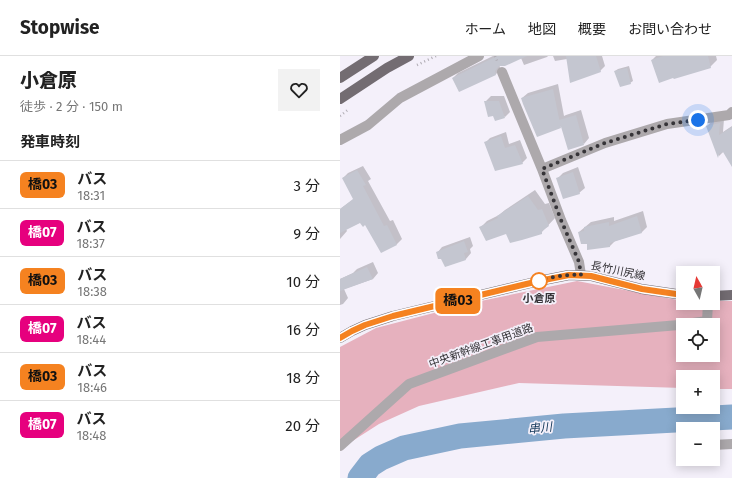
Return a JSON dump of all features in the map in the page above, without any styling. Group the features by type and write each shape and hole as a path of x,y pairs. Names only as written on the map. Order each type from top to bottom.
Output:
{"main road":[{"path":"340,78 374,56"},
{"path":"340,99 387,68 409,56"},
{"name":"長竹川尻線","path":"340,338 365,325 393,316 559,276 581,275 642,289 676,293"},
{"path":"720,296 732,295"}],"street":[{"path":"340,140 368,125 400,98 479,56"},
{"path":"502,72 579,262 581,275"},
{"path":"542,169 605,143 667,124 729,115 732,112"},
{"name":"中央新幹線工事用道路","path":"340,446 409,384 537,337 707,321 708,310"},
{"path":"720,445 732,444"}],"path":[{"path":"417,66 436,56"},
{"path":"340,116 352,106"}],"shaded area":[{"path":"577,281 676,300 676,310 720,310 720,301 732,301 732,389 720,389 720,370 676,370 676,388 519,383 419,406 379,424 340,449 340,347 376,328 476,302"}],"building":[{"path":"497,56 527,56 505,66 499,66 495,71 496,75 459,92 452,78"},
{"path":"566,56 596,56 601,72 570,83"},
{"path":"663,56 708,56 711,68 659,83 651,60"},
{"path":"627,68 631,84 620,87 614,71"},
{"path":"553,89 561,128 537,137 521,98"},
{"path":"484,101 499,101 505,118 495,121 493,116 488,117"},
{"path":"576,115 584,145 568,150 559,120"},
{"path":"720,123 719,135 732,127 732,167 723,152 719,154 718,158 706,126"},
{"path":"501,136 505,148 515,145 523,164 495,171 484,142"},
{"path":"357,170 366,185 363,186 384,226 387,225 397,245 381,253 365,225 363,227 360,223 340,233 340,209 353,199 342,178"},
{"path":"573,172 580,194 563,199 556,178"},
{"path":"528,196 538,210 542,209 549,226 542,231 542,234 510,243 506,234 486,241 479,227 498,218 497,216"},
{"path":"637,216 642,233 610,243 610,247 587,250 587,244 581,244 578,232 584,231 584,227 609,222 609,226"},
{"path":"464,241 468,252 464,253 466,260 445,267 441,259 438,259 436,252"},
{"path":"367,267 373,279 340,291 340,279"}],"waterway":[{"name":"串川","path":"360,478 370,465 381,458 404,448 460,436 564,426 732,417"}],"bus line":[{"name":"橋03","path":"340,338 365,325 393,316 559,276 591,276 627,286 676,294"}],"place":[{"name":"小倉原","path":"539,281"}],"route":[{"path":"539,281 559,276 581,275 579,262 542,169 605,143 667,124 698,120"}]}
